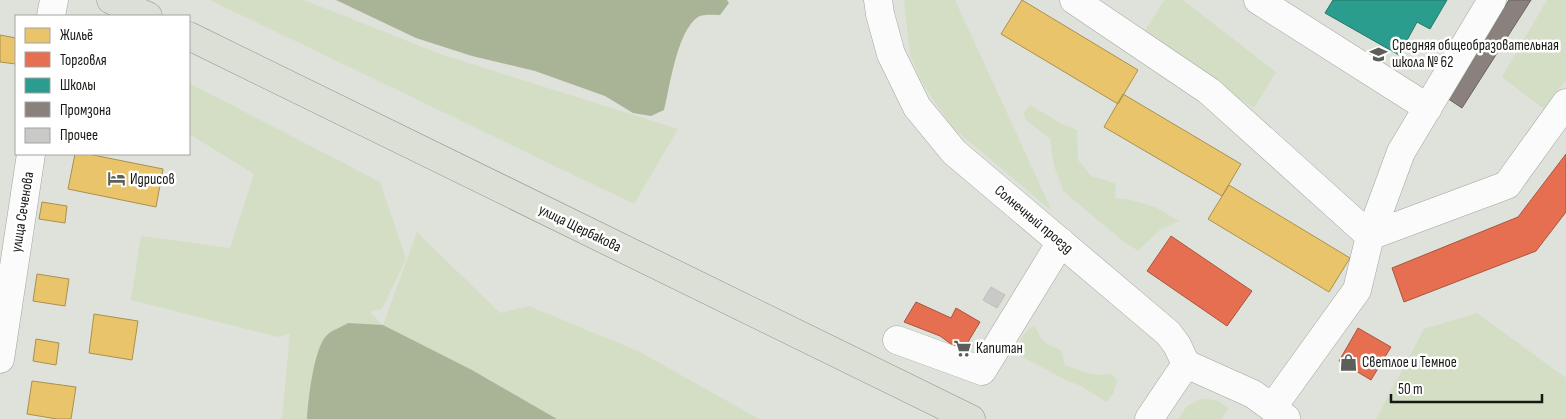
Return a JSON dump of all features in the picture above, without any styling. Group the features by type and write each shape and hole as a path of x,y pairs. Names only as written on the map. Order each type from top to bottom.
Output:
{"main road":[{"path":"111,0 146,15"},
{"name":"улица Щербакова","path":"190,36 971,419"}],"street":[{"path":"51,15 54,0"},
{"name":"Солнечный проезд","path":"878,0 891,54 917,107 954,152 1168,333 1177,345 1186,364"},
{"path":"1074,0 1209,91 1370,236"},
{"path":"1258,0 1428,108"},
{"path":"1149,419 1186,364 1253,394 1279,414 1358,290 1370,236 1401,152 1492,0"},
{"path":"1370,236 1507,185 1566,103"},
{"name":"улица Сеченова","path":"0,359 31,155"},
{"path":"897,340 982,371 1061,242"}],"shaded area":[{"path":"210,0 304,0 440,54 678,129 634,204"},
{"path":"336,0 727,0 729,3 720,15 700,16 691,24 675,60 664,110 651,116 633,113 605,96 535,71 472,56 416,38"},
{"path":"904,0 955,0 1052,211 953,128 938,107 922,82 910,55"},
{"path":"1164,0 1183,0 1276,72 1254,108 1141,37"},
{"path":"1547,0 1566,0 1566,80 1544,109 1502,77"},
{"path":"190,84 380,182 406,259 382,309 370,312 383,325 308,407 307,419 282,419 290,334 278,337 131,300 141,236 230,248 254,174 190,135"},
{"path":"1030,105 1062,124 1077,130 1078,160 1091,176 1116,184 1115,198 1131,200 1155,207 1179,221 1161,229 1138,251 1123,241 1064,192 1054,166 1050,139 1025,119 1024,112"},
{"path":"417,232 500,313 529,306 640,352 759,419 557,419 472,370 383,325"},
{"path":"1477,313 1566,378 1566,419 1376,419 1424,329"},
{"path":"348,323 383,325 472,370 557,419 307,419 312,374 322,341 329,333"},
{"path":"1034,325 1044,341 1061,350 1065,365 1093,374 1112,374 1117,381 1114,392 1107,402 1081,386 1013,352 1024,334"},
{"path":"1201,399 1216,400 1229,408 1221,419 1178,419 1187,406"}],"building: Жильё":[{"path":"1022,0 1138,70 1118,104 1001,34"},
{"path":"0,35 15,38 15,64 0,62"},
{"path":"1123,94 1241,164 1222,196 1104,127"},
{"name":"Идрисов","path":"75,155 93,155 163,169 156,207 68,189"},
{"path":"1229,185 1350,258 1329,292 1208,219"},
{"path":"42,202 67,206 65,223 39,219"},
{"path":"37,274 69,279 65,306 33,301"},
{"path":"94,314 138,321 132,360 89,353"},
{"path":"36,339 59,343 56,365 33,361"},
{"path":"32,381 76,387 71,419 57,419 27,414"}],"building: Торговля":[{"path":"1566,154 1566,212 1536,251 1404,302 1392,268 1518,217"},
{"path":"1171,236 1252,291 1227,326 1147,271"},
{"path":"916,302 951,318 956,308 980,322 962,352 940,336 904,322"},
{"path":"1358,328 1391,347 1371,380 1339,361"}],"building: Школы":[{"path":"1333,0 1447,0 1430,29 1417,22 1399,55 1325,13"}],"building: Промзона":[{"path":"1509,0 1531,0 1462,108 1447,98"}],"building: Прочее":[{"path":"991,287 1005,295 997,308 983,300"}],"place":[{"name":"Средняя общеобразовательная школа № 62","path":"1378,54"},
{"name":"Идрисов","path":"116,179"},
{"name":"Капитан","path":"962,348"},
{"name":"Светлое и Темное","path":"1348,362"}]}
